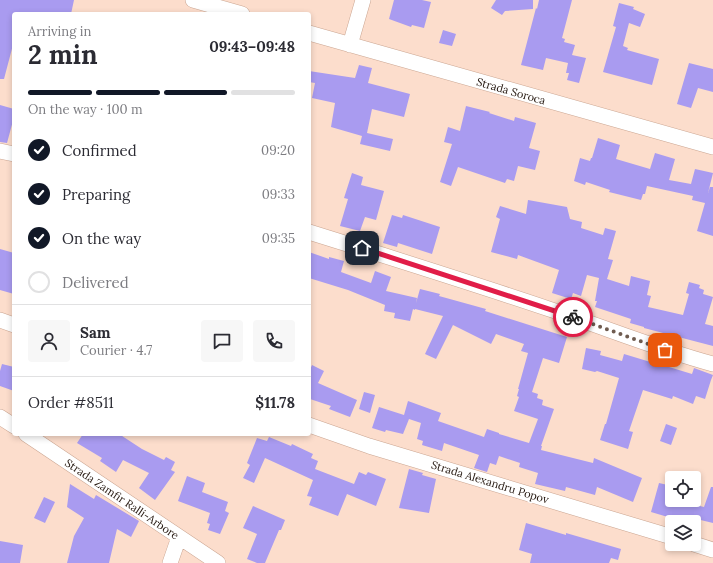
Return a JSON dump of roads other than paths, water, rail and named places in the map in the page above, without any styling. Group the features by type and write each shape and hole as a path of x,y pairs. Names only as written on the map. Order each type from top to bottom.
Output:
{"street":[{"path":"193,0 235,12"},
{"path":"350,45 363,0"},
{"name":"Strada Soroca","path":"311,34 713,147"},
{"path":"0,151 12,154"},
{"path":"311,233 442,273 590,323 650,346 713,364"},
{"path":"0,320 12,323"},
{"path":"0,417 12,425"},
{"name":"Strada Alexandru Popov","path":"311,426 369,446 665,535"},
{"name":"Strada Zamfir Ralli-Arbore","path":"29,436 218,563"},
{"path":"170,563 179,537"},
{"path":"701,546 713,550"}]}
